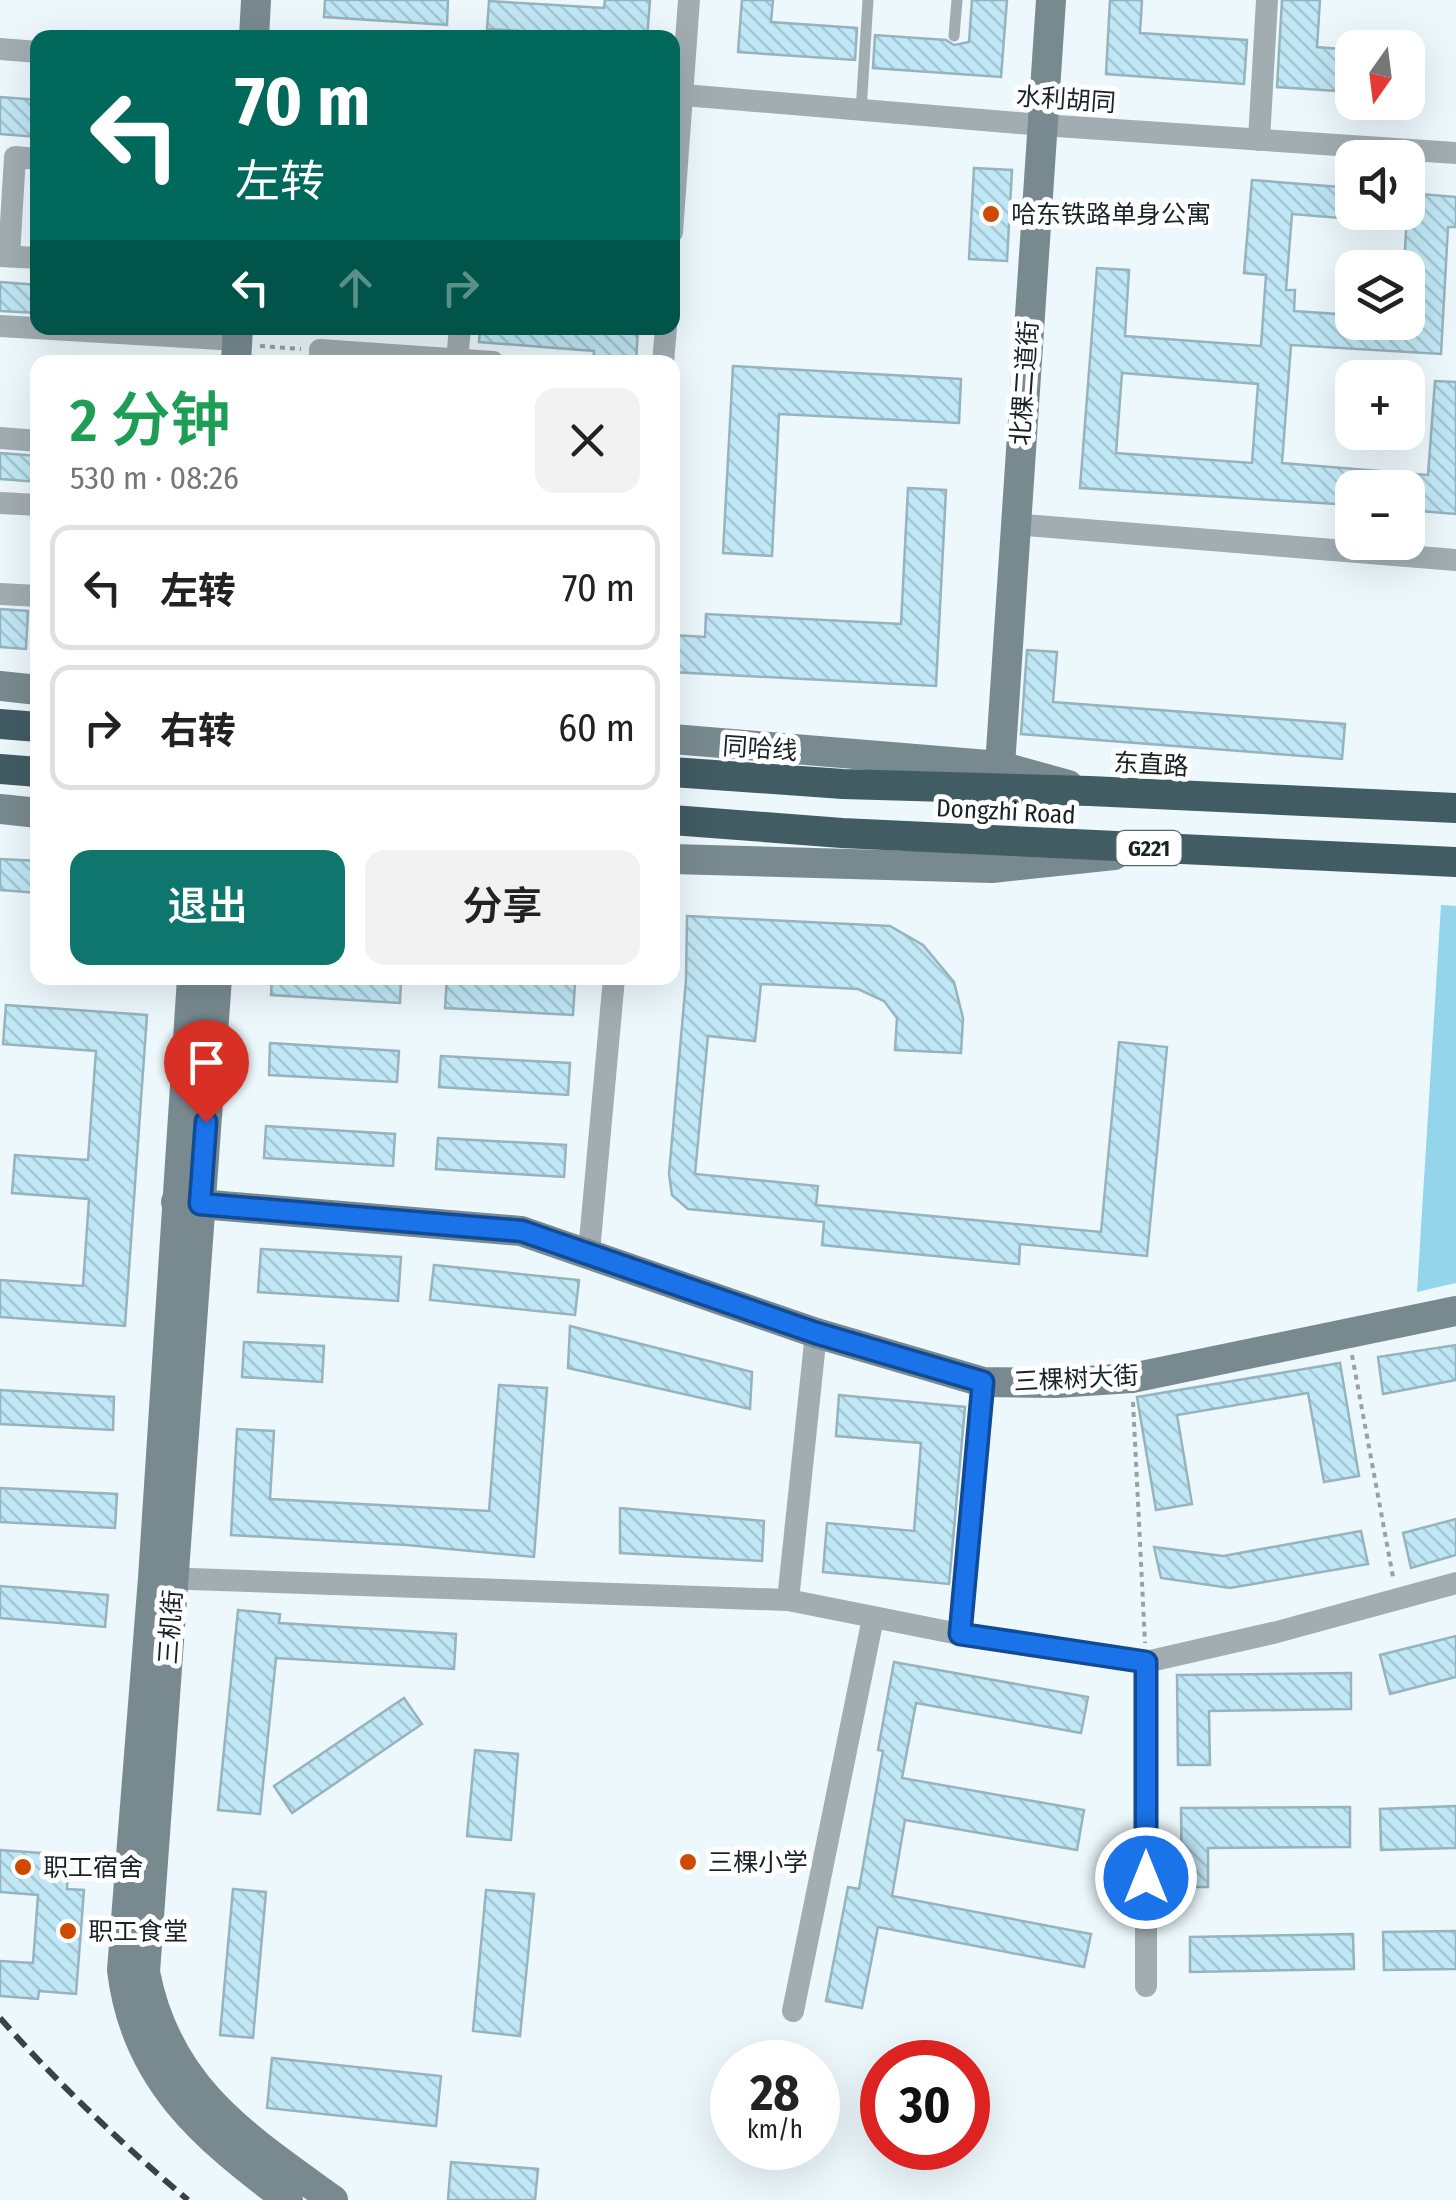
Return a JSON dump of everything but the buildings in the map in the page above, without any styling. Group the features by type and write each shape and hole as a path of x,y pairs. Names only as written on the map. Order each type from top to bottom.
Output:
{"highway":[{"path":"0,724 30,726"},
{"path":"0,769 30,771"},
{"name":"同哈线","path":"680,773 843,784"},
{"name":"东直路","path":"843,784 1456,808"},
{"name":"Dongzhi Road","path":"680,821 842,833 1456,862"}],"street":[{"path":"254,30 256,0"},
{"path":"680,70 689,0"},
{"name":"北棵二道街","path":"1000,766 1051,0"},
{"path":"1259,140 1268,0"},
{"path":"0,50 30,52"},
{"name":"水利胡同","path":"680,94 1042,125 1456,153"},
{"path":"30,158 15,157 4,256 30,258"},
{"path":"0,326 30,327"},
{"path":"134,335 237,344"},
{"path":"0,438 30,440"},
{"path":"0,503 30,505"},
{"path":"1014,524 1456,560"},
{"path":"0,594 30,596"},
{"path":"0,686 30,689"},
{"path":"680,740 1000,766 1090,791"},
{"path":"0,810 30,812"},
{"path":"680,859 992,868 1166,849"},
{"name":"三机街","path":"192,985 188,1204 163,1578 145,1972 162,2035 189,2078 228,2121 332,2200"},
{"name":"三机街","path":"188,1204 216,985"},
{"path":"589,1252 613,985"},
{"name":"三棵树大街","path":"188,1204 522,1231 816,1333 983,1382 1132,1378 1456,1311"},
{"path":"788,1600 816,1333"},
{"path":"960,1634 983,1382"},
{"path":"163,1578 788,1600 960,1634 1146,1662 1398,1601 1456,1582"},
{"name":"三机街","path":"163,1578 122,1970 126,2006 146,2055 175,2103 247,2170 288,2200"},
{"path":"793,2011 873,1618"},
{"path":"1146,1662 1146,1986"}],"lane":[{"path":"861,111 868,0"},
{"path":"954,36 957,0"}],"path":[{"path":"237,344 313,355"},
{"path":"1348,1333 1398,1601"},
{"path":"1132,1378 1146,1662"}],"shaded area":[{"path":"1441,905 1456,906 1456,1283 1417,1292"}],"railway":[{"path":"0,2018 91,2112 188,2200"}],"place":[{"name":"哈东铁路单身公寓","path":"991,214"},
{"name":"三棵小学","path":"688,1862"},
{"name":"职工宿舍","path":"23,1867"},
{"name":"职工食堂","path":"68,1931"}],"route":[{"path":"206,1122 200,1204 522,1231 816,1333 983,1382 960,1634 1146,1662 1146,1878"}]}
